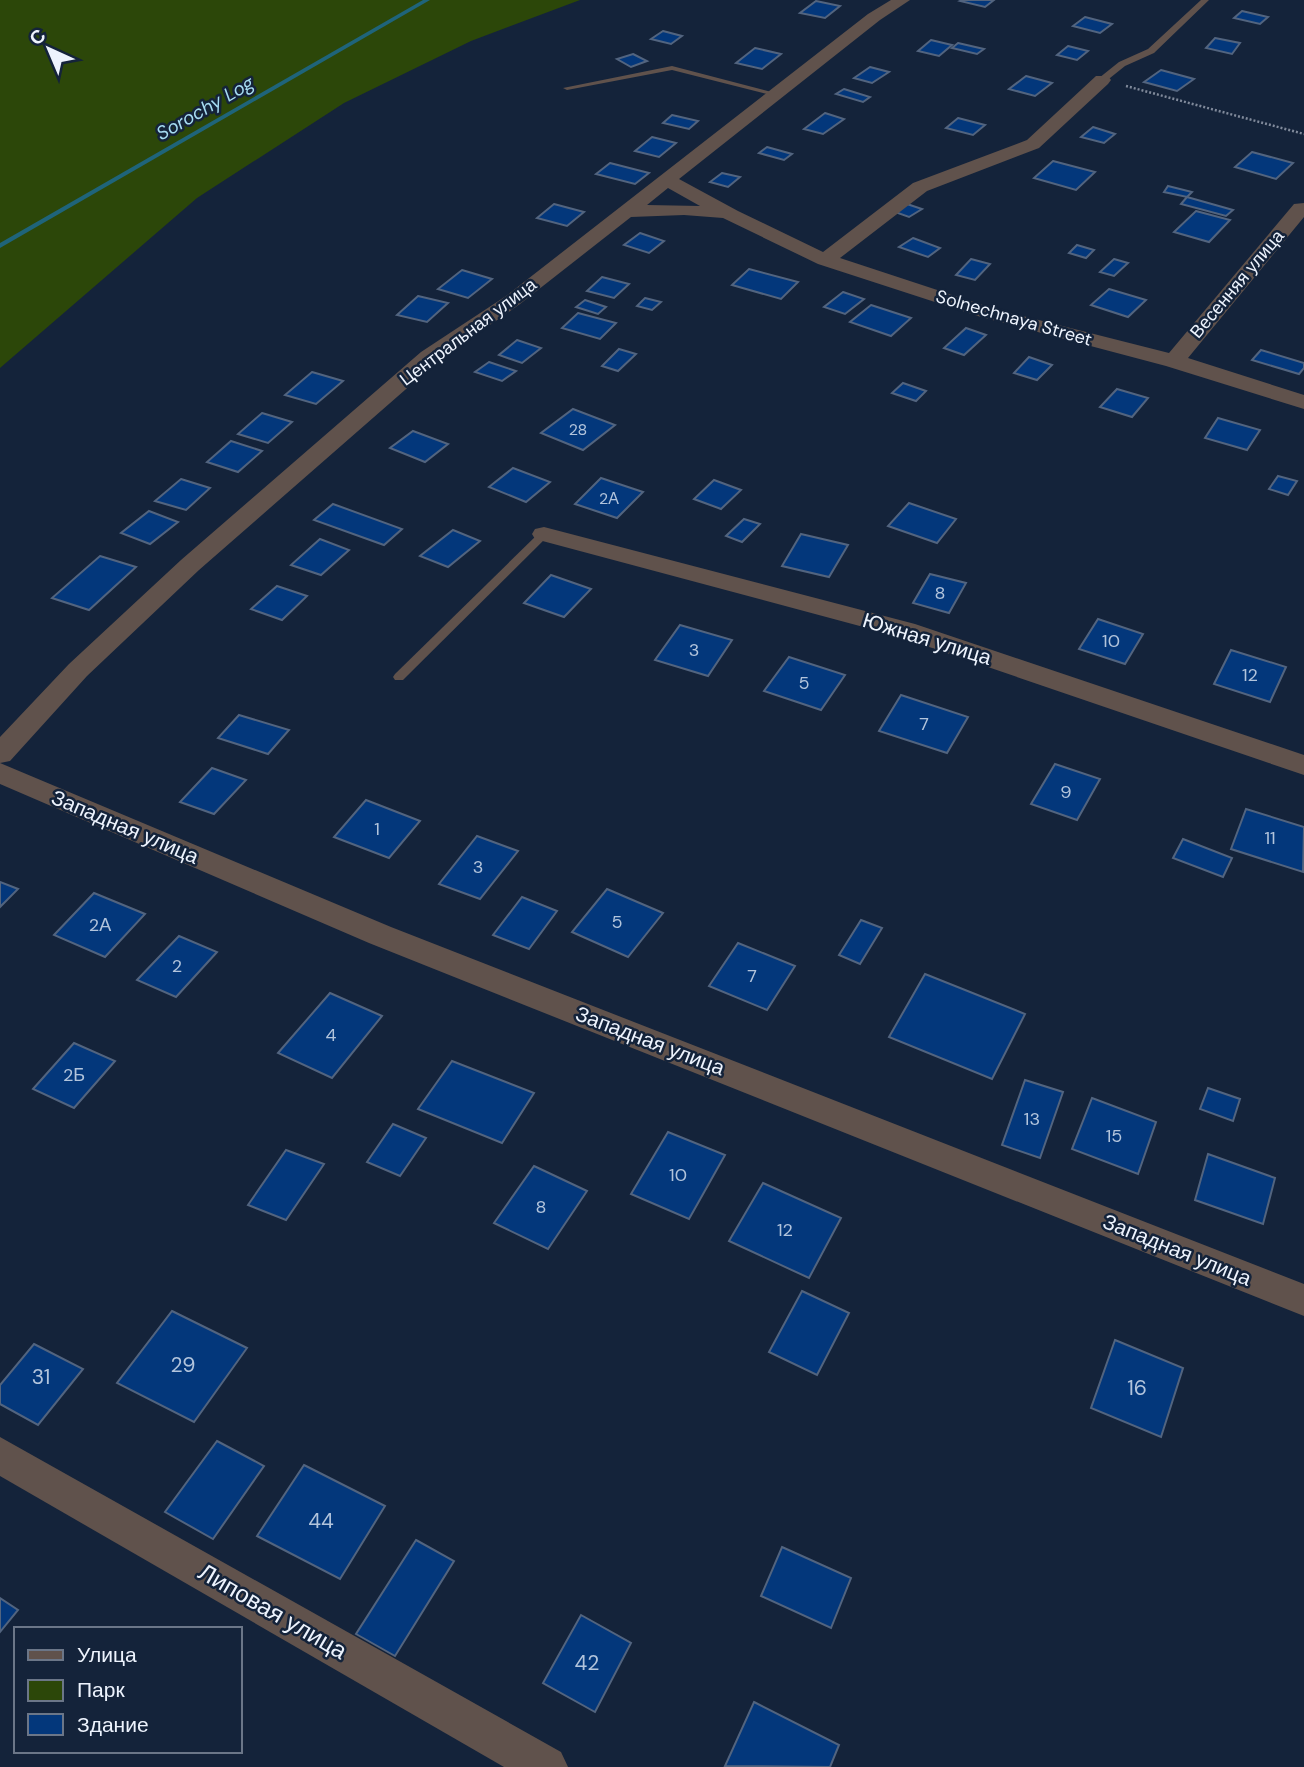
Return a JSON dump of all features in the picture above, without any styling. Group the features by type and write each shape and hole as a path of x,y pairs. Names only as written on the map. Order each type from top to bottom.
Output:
{"street":[{"name":"Центральная улица","path":"0,754 88,660 190,565 429,357 513,300 874,17 902,0"},
{"path":"825,260 920,187 1033,144 1102,80"},
{"name":"Solnechnaya Street","path":"667,180 825,260 988,313 1174,361 1304,402"},
{"name":"Весенняя улица","path":"1174,361 1301,208"},
{"path":"625,211 684,209 732,215"},
{"name":"Южная улица","path":"544,534 906,630 1304,765"},
{"name":"Западная улица","path":"0,773 380,935 1304,1300"},
{"name":"Липовая улица","path":"0,1455 546,1767"}],"lane":[{"path":"1102,80 1122,65 1151,51 1205,0"},
{"path":"567,88 672,68 775,94"},
{"path":"399,677 544,534"}],"path":[{"path":"1102,80 1304,134"}],"green space":[{"path":"0,0 580,0 471,41 344,103 197,198 0,368"}],"building":[{"path":"994,0 985,7 960,1"},
{"path":"816,1 840,6 825,18 800,13"},
{"path":"1242,11 1268,17 1260,24 1234,18"},
{"path":"1085,17 1112,24 1100,33 1073,26"},
{"path":"663,31 682,36 671,44 651,39"},
{"path":"1215,38 1240,43 1232,54 1206,48"},
{"path":"931,40 952,45 939,56 918,51"},
{"path":"958,43 984,49 977,54 952,48"},
{"path":"1068,46 1088,51 1077,60 1057,55"},
{"path":"755,48 781,54 762,69 736,63"},
{"path":"633,54 647,61 631,67 617,59"},
{"path":"870,67 889,72 872,83 854,78"},
{"path":"1161,70 1194,79 1177,91 1144,82"},
{"path":"1026,76 1052,83 1035,96 1009,89"},
{"path":"844,89 870,97 863,102 836,94"},
{"path":"825,113 844,119 823,134 804,129"},
{"path":"672,115 698,121 689,129 663,123"},
{"path":"958,118 985,125 973,135 946,128"},
{"path":"1093,127 1115,134 1104,143 1081,137"},
{"path":"652,137 676,143 659,157 635,151"},
{"path":"767,147 792,154 784,160 759,153"},
{"path":"1252,152 1293,163 1276,179 1235,167"},
{"path":"1053,161 1095,172 1076,190 1034,178"},
{"path":"610,163 649,173 635,184 596,174"},
{"path":"722,173 740,177 728,187 710,182"},
{"path":"1168,186 1192,192 1187,197 1164,192"},
{"path":"1187,197 1233,210 1226,216 1181,204"},
{"path":"554,204 584,212 567,226 537,218"},
{"path":"907,204 922,209 909,217 895,212"},
{"path":"1196,211 1230,220 1209,242 1174,232"},
{"path":"640,233 664,241 649,253 624,245"},
{"path":"913,238 940,248 928,257 899,247"},
{"path":"1077,245 1094,250 1086,258 1069,253"},
{"path":"971,259 990,264 975,280 956,275"},
{"path":"1114,259 1128,263 1114,276 1100,272"},
{"path":"749,269 798,282 781,299 732,285"},
{"path":"462,270 492,279 468,298 438,289"},
{"path":"602,277 629,284 614,298 587,291"},
{"path":"1109,289 1146,300 1128,317 1091,305"},
{"path":"843,292 864,299 845,314 824,307"},
{"path":"418,296 448,303 427,322 397,315"},
{"path":"645,298 661,302 652,310 637,306"},
{"path":"585,300 606,307 598,314 576,307"},
{"path":"871,305 911,318 891,336 850,322"},
{"path":"578,313 616,323 600,339 562,328"},
{"path":"966,328 986,335 964,355 944,348"},
{"path":"517,340 541,348 522,363 499,355"},
{"path":"619,349 636,354 618,371 602,366"},
{"path":"1261,350 1304,363 1304,368 1299,374 1252,360"},
{"path":"1029,357 1052,365 1037,380 1014,373"},
{"path":"489,362 516,371 502,381 475,372"},
{"path":"312,372 343,381 316,404 285,395"},
{"path":"903,383 926,391 916,401 892,393"},
{"path":"1117,389 1148,398 1132,417 1100,407"},
{"path":"573,409 615,425 583,450 541,433"},
{"path":"262,413 292,422 268,443 238,434"},
{"path":"1218,418 1260,430 1247,450 1205,438"},
{"path":"413,431 448,444 425,462 390,448"},
{"path":"231,441 262,451 238,472 207,462"},
{"path":"513,468 550,482 526,502 489,487"},
{"path":"1278,476 1297,481 1288,495 1269,489"},
{"path":"601,478 643,492 617,518 575,504"},
{"path":"181,479 210,488 186,510 155,501"},
{"path":"714,480 741,490 721,509 694,499"},
{"path":"909,503 956,519 937,543 888,526"},
{"path":"333,504 402,529 384,545 314,520"},
{"path":"149,511 178,522 150,544 121,533"},
{"path":"744,519 760,524 742,542 726,536"},
{"path":"453,530 480,541 448,567 420,556"},
{"path":"801,534 848,545 829,577 782,566"},
{"path":"320,539 349,550 321,575 291,565"},
{"path":"100,556 136,567 89,610 52,598"},
{"path":"930,574 966,583 949,613 913,603"},
{"path":"551,575 591,589 564,617 524,603"},
{"path":"277,586 307,596 282,620 251,609"},
{"path":"1098,619 1143,634 1125,664 1079,649"},
{"path":"680,625 732,640 708,676 655,660"},
{"path":"1231,650 1286,667 1270,702 1214,684"},
{"path":"789,657 845,675 821,710 764,691"},
{"path":"901,695 968,717 947,753 879,731"},
{"path":"239,715 289,730 268,754 218,738"},
{"path":"1055,764 1100,779 1077,820 1031,804"},
{"path":"212,768 246,780 214,814 180,802"},
{"path":"366,800 420,821 389,858 334,837"},
{"path":"1246,809 1304,827 1303,872 1231,849"},
{"path":"477,836 518,851 480,899 439,884"},
{"path":"1183,839 1232,858 1223,877 1173,858"},
{"path":"0,882 18,889 0,907"},
{"path":"607,889 663,913 628,957 572,932"},
{"path":"94,893 145,914 105,957 54,935"},
{"path":"522,897 557,911 529,949 493,935"},
{"path":"861,920 882,928 860,964 839,955"},
{"path":"179,936 217,952 176,997 137,980"},
{"path":"738,943 795,966 767,1010 709,986"},
{"path":"925,974 1025,1014 992,1079 889,1037"},
{"path":"330,993 382,1016 332,1078 278,1053"},
{"path":"74,1043 115,1061 74,1108 33,1089"},
{"path":"452,1061 534,1093 502,1143 418,1109"},
{"path":"1025,1080 1063,1092 1040,1158 1002,1145"},
{"path":"1208,1088 1240,1099 1233,1121 1200,1109"},
{"path":"1092,1098 1156,1122 1138,1174 1072,1149"},
{"path":"393,1124 426,1138 400,1176 367,1162"},
{"path":"668,1132 725,1155 689,1219 631,1194"},
{"path":"286,1150 324,1164 286,1220 248,1205"},
{"path":"1208,1154 1275,1178 1263,1224 1195,1200"},
{"path":"534,1166 587,1191 548,1249 494,1223"},
{"path":"763,1183 841,1218 809,1278 729,1241"},
{"path":"802,1291 849,1313 817,1375 769,1352"},
{"path":"172,1311 247,1348 194,1422 117,1383"},
{"path":"1115,1340 1183,1368 1161,1437 1091,1408"},
{"path":"34,1344 83,1369 38,1425 0,1404 0,1385"},
{"path":"217,1441 264,1466 213,1539 165,1512"},
{"path":"304,1465 385,1506 340,1579 257,1536"},
{"path":"416,1540 454,1561 395,1656 356,1634"},
{"path":"782,1547 851,1578 831,1628 761,1596"},
{"path":"0,1598 18,1610 0,1632"},
{"path":"581,1615 631,1643 595,1712 543,1683"},
{"path":"754,1702 839,1745 830,1767 725,1766"}],"waterway":[{"name":"Sorochy Log","path":"0,246 427,0"}]}
